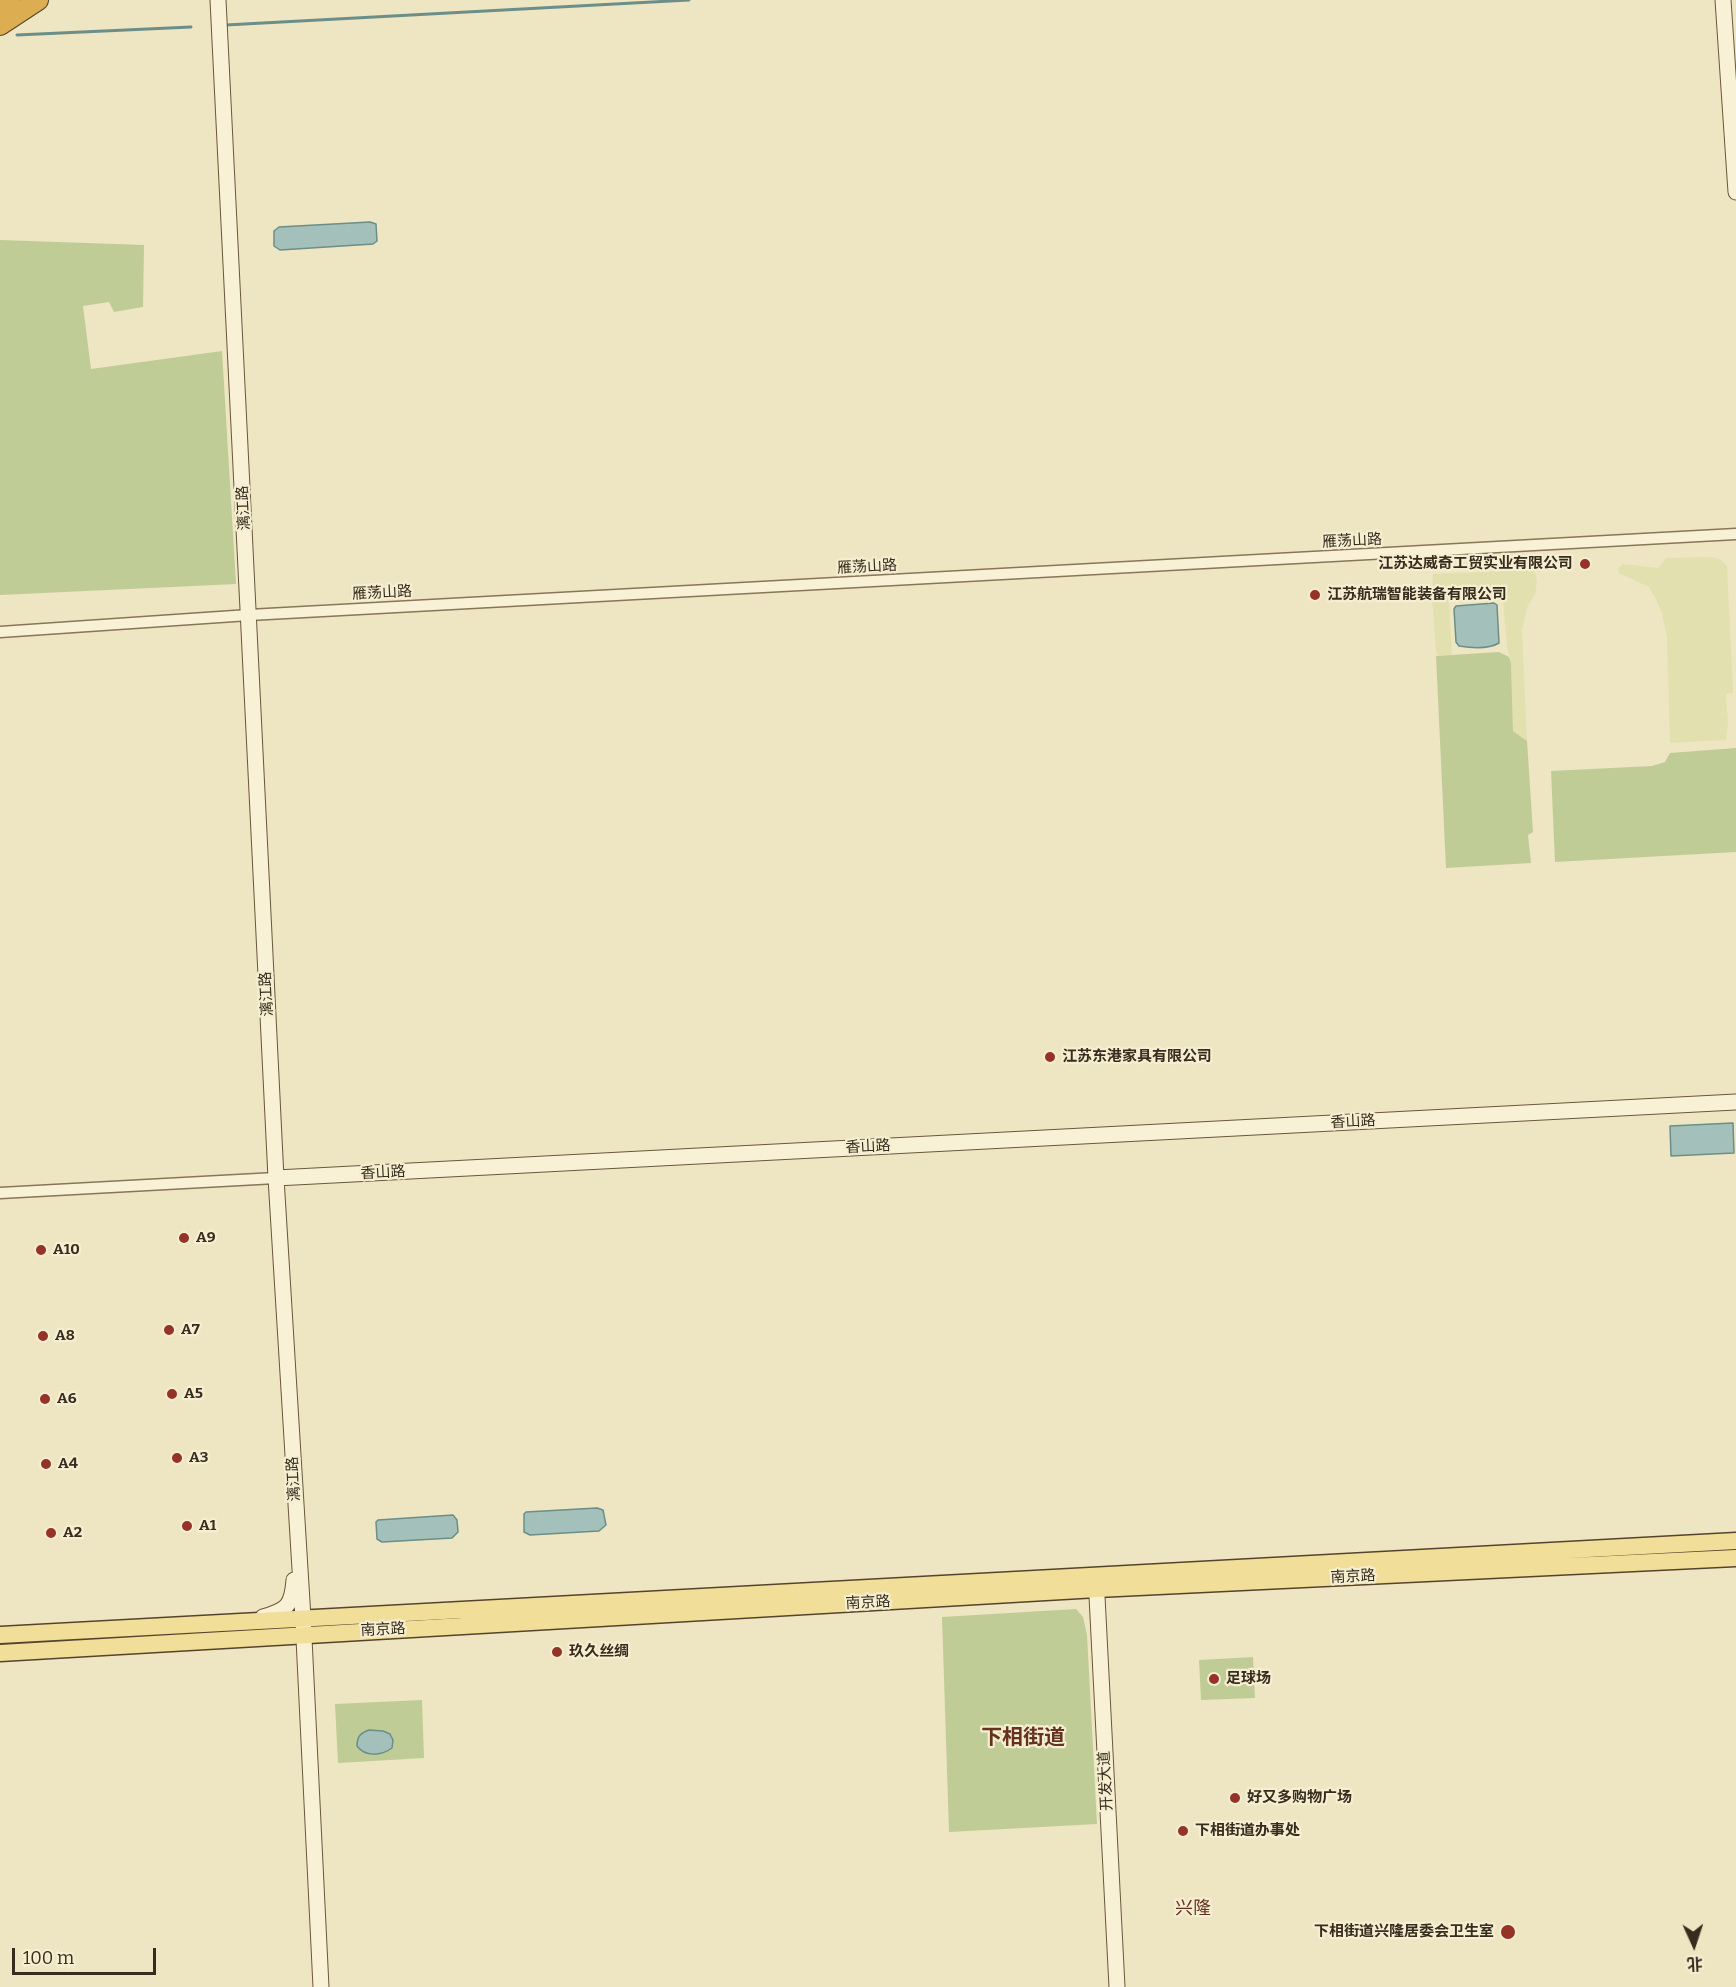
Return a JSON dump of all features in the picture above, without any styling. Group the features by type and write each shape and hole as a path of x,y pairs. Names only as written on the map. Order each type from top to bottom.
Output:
{"highway":[{"path":"0,6 9,0"},
{"path":"0,25 38,0"}],"main road":[{"name":"南京路","path":"0,1653 1736,1541"},
{"name":"南京路","path":"0,1635 303,1618 1736,1558"}],"street":[{"name":"漓江路","path":"218,0 276,1179 304,1635 321,1987"},
{"path":"218,17 223,0"},
{"path":"1723,0 1736,192"},
{"name":"雁荡山路","path":"0,632 249,615 1736,534"},
{"name":"香山路","path":"0,1192 1736,1102"},
{"path":"246,1621 280,1612 291,1600 297,1524"},
{"name":"开发大道","path":"1096,1583 1117,1987"}],"shaded area":[{"path":"1712,557 1721,560 1727,566 1733,693 1726,694 1728,723 1726,740 1670,743 1667,637 1662,614 1649,587 1619,573 1618,569 1623,564 1658,568 1666,558"},
{"path":"1535,571 1537,581 1535,595 1528,605 1522,630 1527,741 1513,731 1511,663 1507,647 1503,599 1449,602 1452,655 1438,655 1432,597 1433,574"}],"green space":[{"path":"0,240 144,245 143,307 114,312 109,302 83,306 91,369 222,351 236,584 0,595"},
{"path":"1499,652 1509,657 1511,663 1513,731 1527,741 1533,832 1528,835 1531,863 1446,868 1436,656"},
{"path":"1736,748 1736,852 1555,862 1551,771 1652,766 1665,762 1670,753"},
{"path":"1076,1609 1083,1617 1087,1635 1097,1824 949,1832 942,1617"},
{"path":"1253,1657 1255,1698 1201,1700 1199,1660"},
{"path":"422,1700 424,1758 338,1763 335,1704"}],"water":[{"path":"370,222 376,224 377,241 373,244 280,250 274,246 274,231 279,227"},
{"path":"1494,603 1497,605 1499,643 1474,648 1459,646 1456,642 1454,609 1456,606"},
{"path":"1733,1123 1734,1153 1671,1156 1670,1126"},
{"path":"597,1508 603,1510 606,1525 599,1531 530,1535 524,1532 526,1512"},
{"path":"453,1515 457,1520 458,1532 452,1538 382,1542 377,1539 376,1522 378,1520"},
{"path":"369,1730 390,1734 393,1740 392,1748 383,1753 373,1754 360,1750 357,1746 358,1738"}],"waterway":[{"path":"226,25 689,0"},
{"path":"17,35 191,27"}],"place":[{"name":"江苏达威奇工贸实业有限公司","path":"1585,564"},
{"name":"江苏航瑞智能装备有限公司","path":"1315,595"},
{"name":"江苏东港家具有限公司","path":"1050,1057"},
{"name":"A9","path":"184,1238"},
{"name":"A10","path":"41,1250"},
{"name":"A7","path":"169,1330"},
{"name":"A8","path":"43,1336"},
{"name":"A5","path":"172,1394"},
{"name":"A6","path":"45,1399"},
{"name":"A3","path":"177,1458"},
{"name":"A4","path":"46,1464"},
{"name":"A1","path":"187,1526"},
{"name":"A2","path":"51,1533"},
{"name":"玖久丝绸","path":"557,1652"},
{"name":"足球场","path":"1214,1679"},
{"name":"好又多购物广场","path":"1235,1798"},
{"name":"下相街道办事处","path":"1183,1831"},
{"name":"下相街道兴隆居委会卫生室","path":"1508,1932"}],"district":[{"name":"下相街道","path":"1023,1738"},
{"name":"兴隆","path":"1193,1909"}]}
